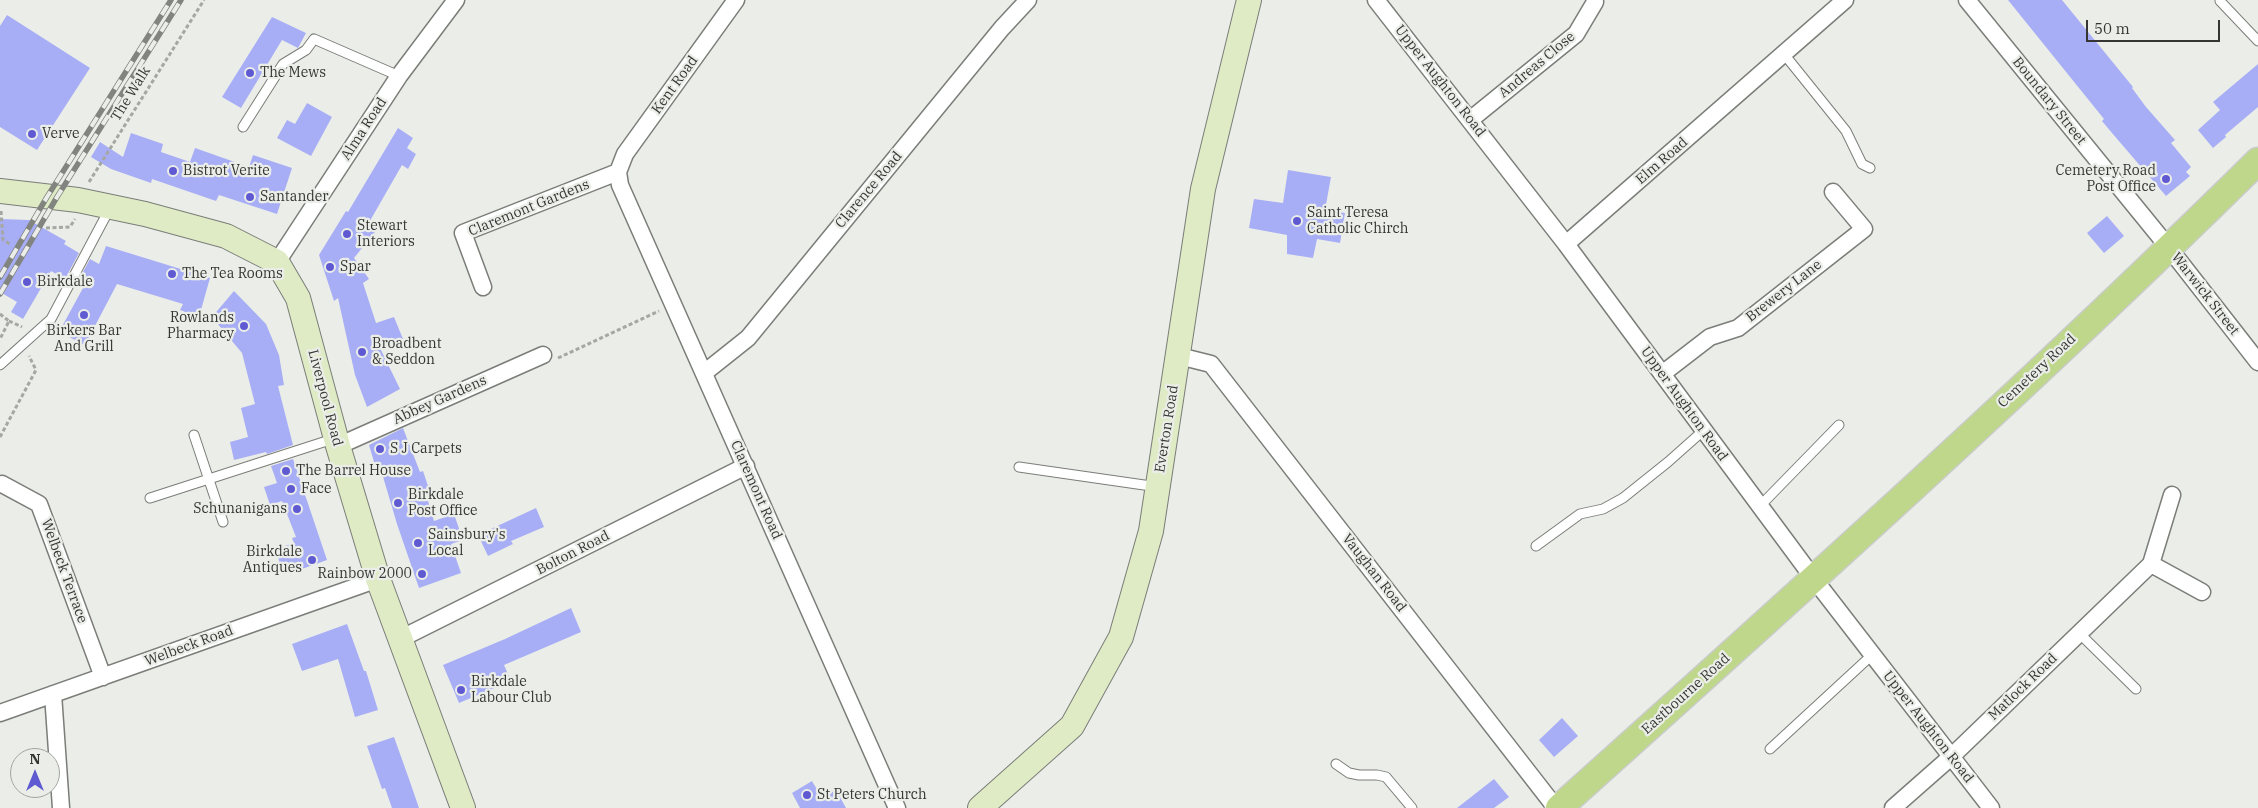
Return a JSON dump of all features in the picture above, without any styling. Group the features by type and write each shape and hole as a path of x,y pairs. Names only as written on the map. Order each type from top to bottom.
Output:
{"main road":[{"name":"Everton Road","path":"980,808 1072,726 1121,637 1151,530 1204,189 1249,0"},
{"name":"Cemetery Road","path":"1814,579 2169,248 2258,161"},
{"path":"0,190 76,210 112,206 226,236 277,262"},
{"name":"Liverpool Road","path":"277,262 298,298 337,442 378,579 463,808"},
{"name":"Eastbourne Road","path":"1558,808 1814,579"}],"street":[{"name":"Alma Road","path":"277,262 399,76 456,0"},
{"name":"Kent Road","path":"618,172 625,154 736,0"},
{"name":"Clarence Road","path":"704,373 748,338 1002,28 1028,0"},
{"name":"Upper Aughton Road","path":"1376,0 1566,244 1814,579 1991,808"},
{"name":"Elm Road","path":"1566,244 1845,0"},
{"name":"Boundary Street","path":"1967,0 2169,248"},
{"name":"Andreas Close","path":"1470,120 1576,34 1595,2"},
{"name":"Claremont Gardens","path":"483,287 463,233 618,172"},
{"name":"Claremont Road","path":"618,172 620,185 897,808"},
{"name":"Brewery Lane","path":"1662,374 1710,337 1738,328 1864,229 1833,192"},
{"name":"Warwick Street","path":"2169,248 2258,362"},
{"name":"Abbey Gardens","path":"337,442 543,355"},
{"name":"Vaughan Road","path":"1179,356 1211,364 1558,808"},
{"name":"Bolton Road","path":"400,639 746,466"},
{"name":"Welbeck Terrace","path":"2,484 39,504 103,677"},
{"path":"2172,495 2151,564 2202,592"},
{"name":"Matlock Road","path":"1893,808 1952,756 2151,564"},
{"name":"Welbeck Road","path":"0,713 378,579"},
{"path":"53,694 61,808"}],"lane":[{"path":"2220,1 2258,41"},
{"path":"243,127 283,64 306,50 314,39 399,76"},
{"path":"1784,54 1846,131 1862,164 1870,168"},
{"path":"0,365 51,319 112,206"},
{"path":"1760,506 1839,425"},
{"path":"1536,546 1580,514 1603,509 1623,498 1704,430"},
{"path":"194,436 223,522"},
{"path":"150,498 208,479 337,442"},
{"path":"1020,467 1158,487"},
{"path":"2079,633 2136,689"},
{"path":"1770,749 1872,655"},
{"path":"1336,764 1354,774 1386,777 1412,808"}],"path":[{"name":"The Walk","path":"76,210 204,0"},
{"path":"46,228 70,227 76,210"},
{"path":"1,214 3,240 10,244"},
{"path":"543,355 556,358 673,304"},
{"path":"0,314 9,321 0,339"},
{"path":"0,437 36,370 23,344"}],"building":[{"path":"2008,0 2062,0 2133,87 2146,107 2175,140 2171,143 2191,167 2186,172 2190,176 2166,196 2102,121 2104,119"},
{"path":"7,15 90,68 37,150 0,127 0,26"},
{"name":"The Mews","path":"272,17 306,33 298,48 282,40 241,108 222,97"},
{"path":"2258,64 2258,107 2225,135 2226,137 2213,148 2198,130 2220,110 2213,102"},
{"path":"307,103 332,117 311,156 277,138 287,120 295,124"},
{"path":"398,128 413,138 407,148 416,154 408,169 402,165 367,226 375,232 354,258 369,279 363,283 376,323 394,317 403,339 380,348 400,389 367,407 355,375 338,298 334,301 319,255 346,211 348,212"},
{"path":"131,133 163,144 161,152 190,162 195,148 249,167 253,155 292,168 277,214 219,195 216,201 152,179 151,183 111,169 91,157 100,142 123,157"},
{"name":"Saint Teresa Catholic Chirch","path":"1288,170 1331,177 1325,210 1345,213 1340,243 1317,239 1313,258 1287,254 1287,235 1249,228 1254,199 1283,203"},
{"path":"2107,216 2124,236 2104,253 2087,233"},
{"path":"0,219 29,220 66,241 64,244 79,253 65,279 51,271 23,319 11,312 17,302 0,292"},
{"path":"106,246 210,278 199,317 180,310 183,304 117,284 85,345 59,332 83,288 76,285 90,259 99,264"},
{"path":"234,291 266,324 279,355 284,385 278,386 293,445 267,454 266,452 234,460 230,442 248,437 241,408 255,404 242,353 212,317"},
{"path":"403,428 420,472 423,471 430,492 426,494 434,521 454,514 463,540 451,544 461,573 419,588 381,470 377,472 369,445"},
{"path":"293,459 327,560 302,569 300,563 282,569 275,549 294,543 292,538 296,537 282,501 270,505 264,487 277,483 271,466"},
{"path":"536,508 544,527 511,541 513,544 488,556 478,535"},
{"path":"571,608 581,632 504,665 511,681 459,703 443,665"},
{"path":"347,624 364,671 366,671 378,710 355,717 338,659 302,671 292,644"},
{"path":"1562,718 1578,736 1554,757 1539,740"},
{"path":"394,737 419,808 392,808 385,788 382,789 367,746"},
{"path":"1494,779 1509,797 1494,808 1457,808"},
{"name":"St Peters Church","path":"812,781 822,798 836,790 846,808 800,808 792,793"}],"railway":[{"path":"0,277 47,197 171,0"},
{"path":"0,294 57,197 181,0"}],"place":[{"name":"The Mews","path":"250,73"},
{"name":"Verve","path":"32,134"},
{"name":"Bistrot Verite","path":"173,171"},
{"name":"Cemetery Road Post Office","path":"2166,179"},
{"name":"Santander","path":"250,197"},
{"name":"Saint Teresa Catholic Chirch","path":"1297,221"},
{"name":"Stewart Interiors","path":"347,234"},
{"name":"Spar","path":"330,267"},
{"name":"The Tea Rooms","path":"172,274"},
{"name":"Birkdale","path":"27,282"},
{"name":"Birkers Bar And Grill","path":"84,315"},
{"name":"Rowlands Pharmacy","path":"244,326"},
{"name":"Broadbent & Seddon","path":"362,352"},
{"name":"S J Carpets","path":"380,449"},
{"name":"The Barrel House","path":"286,471"},
{"name":"Face","path":"291,489"},
{"name":"Birkdale Post Office","path":"398,503"},
{"name":"Schunanigans","path":"297,509"},
{"name":"Sainsbury's Local","path":"418,543"},
{"name":"Birkdale Antiques","path":"312,560"},
{"name":"Rainbow 2000","path":"422,574"},
{"name":"Birkdale Labour Club","path":"461,690"},
{"name":"St Peters Church","path":"807,795"}]}
